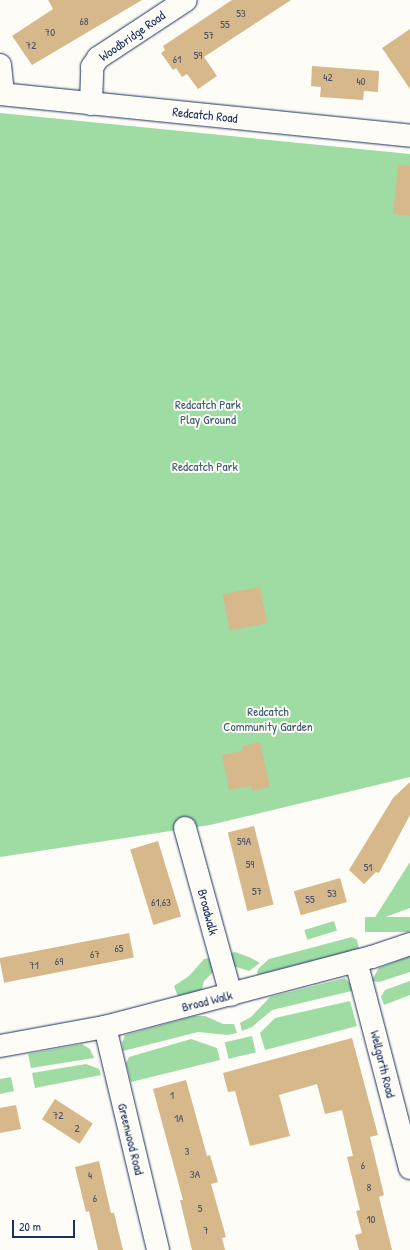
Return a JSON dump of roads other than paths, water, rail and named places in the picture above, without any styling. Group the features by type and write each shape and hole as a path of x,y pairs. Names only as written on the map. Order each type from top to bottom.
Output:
{"street":[{"name":"Woodbridge Road","path":"90,104 92,67 98,58 186,0"},
{"path":"0,65 2,94"},
{"name":"Redcatch Road","path":"2,94 410,136"},
{"name":"Broadwalk","path":"185,828 231,995"},
{"name":"Broad Walk","path":"0,1046 105,1027 356,961 410,944"},
{"name":"Wellgarth Road","path":"356,961 410,1168"},
{"name":"Greenwood Road","path":"105,1027 158,1250"}],"park label":[{"name":"Redcatch Park Play Ground","path":"208,412"},
{"name":"Redcatch Park","path":"205,466"},
{"name":"Redcatch Community Garden","path":"268,720"}]}
